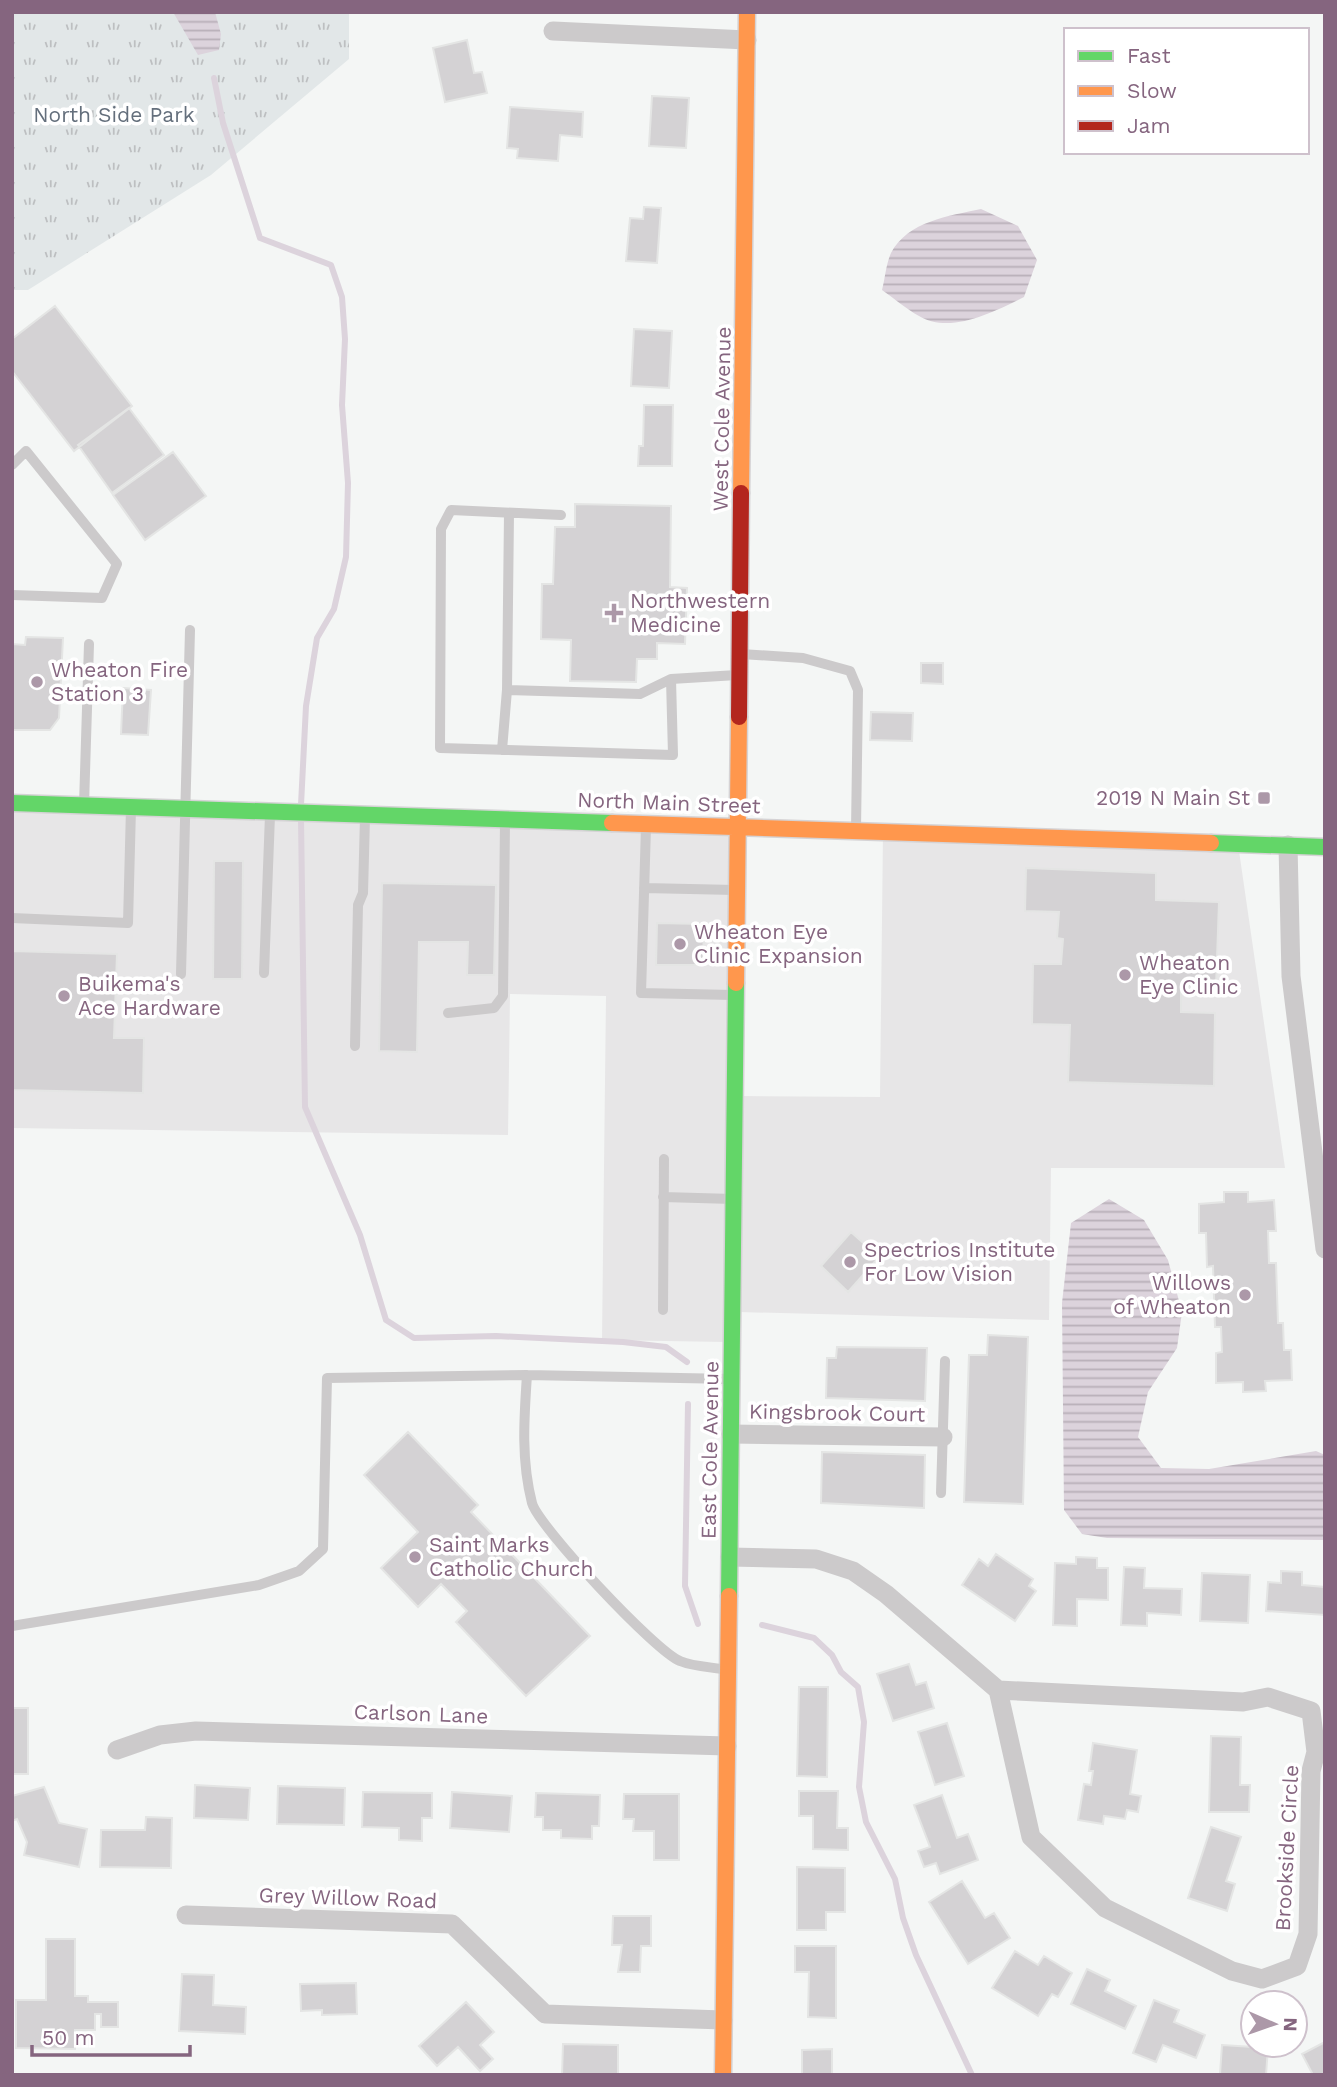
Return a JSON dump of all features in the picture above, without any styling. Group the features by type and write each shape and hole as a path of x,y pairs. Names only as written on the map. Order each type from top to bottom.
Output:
{"street":[{"name":"West Cole Avenue","path":"738,826 747,12"},
{"path":"553,31 747,40"},
{"name":"North Main Street","path":"12,803 1325,846"},
{"name":"East Cole Avenue","path":"723,2075 738,826"},
{"path":"1288,845 1291,976 1325,1249"},
{"name":"Kingsbrook Court","path":"731,1434 943,1437"},
{"path":"730,1556 816,1559 853,1571 886,1594 998,1690"},
{"name":"Brookside Circle","path":"998,1690 1243,1702 1268,1697 1311,1711 1316,1752 1311,1772 1308,1934 1297,1966 1262,1979 1233,1971 1105,1908 1031,1837 998,1690"},
{"name":"Carlson Lane","path":"117,1750 160,1735 196,1731 727,1746"},
{"name":"Grey Willow Road","path":"186,1914 452,1924 545,2014 723,2020"}],"lane":[{"path":"12,465 26,452 117,564 102,598 12,595"},
{"path":"561,515 451,510 440,529 440,748 673,755 671,679"},
{"path":"502,750 507,690 509,513"},
{"path":"181,974 190,630"},
{"path":"84,805 89,644"},
{"path":"740,654 803,658 850,671 858,690 856,830"},
{"path":"507,690 640,694 671,679 740,675"},
{"path":"12,918 128,923 131,806"},
{"path":"264,973 274,811"},
{"path":"355,1046 358,905 363,893 365,813"},
{"path":"448,1013 494,1008 503,996 505,818"},
{"path":"647,823 641,993 737,995"},
{"path":"644,888 737,890"},
{"path":"663,1310 664,1159"},
{"path":"663,1197 734,1199"},
{"path":"942,1493 945,1361"},
{"path":"12,1626 259,1585 299,1571 323,1549 327,1378 527,1376 732,1379"},
{"path":"527,1376 522,1444 533,1506 575,1559 641,1632 680,1661 728,1670"}],"shaded area":[{"path":"173,12 215,12 221,34 219,50 198,55"},
{"path":"981,209 1018,226 1037,260 1024,297 973,319 945,323 919,316 882,290 891,253 898,242 930,222"},
{"path":"12,811 732,832 727,1342 602,1340 606,996 510,994 508,1135 12,1128"},
{"path":"883,832 1238,844 1285,1168 1051,1168 1049,1320 739,1312 741,1096 880,1097"},
{"path":"1109,1199 1144,1220 1168,1260 1182,1312 1177,1348 1148,1392 1138,1437 1161,1468 1209,1469 1316,1451 1325,1455 1325,1540 1107,1538 1082,1534 1064,1510 1062,1303 1071,1223"}],"green space":[{"name":"North Side Park","path":"12,12 349,12 349,59 211,175 28,290 12,290"}],"building":[{"path":"467,40 474,73 482,72 487,93 445,102 433,48"},
{"path":"652,96 689,98 686,148 649,146"},
{"path":"510,107 583,112 582,137 560,135 558,161 517,158 518,149 507,148"},
{"path":"644,207 661,208 657,263 626,261 630,218 643,219"},
{"path":"55,306 132,406 74,451 12,371 12,339"},
{"path":"634,329 672,331 669,388 631,386"},
{"path":"644,405 673,405 672,466 638,466 639,446 643,446"},
{"path":"129,408 164,455 112,493 78,445"},
{"path":"173,452 206,496 145,540 113,495"},
{"name":"Northwestern Medicine","path":"575,504 671,506 670,587 687,588 685,644 657,643 657,659 637,659 636,682 570,681 571,640 541,639 542,584 553,584 555,527 575,527"},
{"name":"Wheaton Fire Station 3","path":"26,637 63,638 59,718 50,730 12,730 12,644 25,645"},
{"path":"921,663 943,663 943,684 921,683"},
{"path":"123,688 151,690 148,735 121,734"},
{"path":"871,712 913,713 912,741 870,740"},
{"path":"214,861 243,861 242,979 213,979"},
{"name":"Wheaton Eye Clinic","path":"1026,868 1156,873 1156,900 1219,902 1216,987 1181,986 1181,1012 1215,1013 1214,1086 1068,1082 1070,1025 1032,1024 1033,964 1061,964 1063,939 1057,938 1059,912 1025,911"},
{"path":"382,883 496,885 494,975 467,975 468,942 419,942 417,1052 379,1051"},
{"name":"Wheaton Eye Clinic Expansion","path":"657,923 704,924 703,965 656,965"},
{"name":"Buikema's Ace Hardware","path":"12,951 117,954 114,1038 144,1038 143,1093 12,1090"},
{"name":"Willows of Wheaton","path":"1224,1192 1248,1192 1248,1202 1274,1200 1276,1231 1268,1231 1269,1263 1276,1263 1278,1323 1283,1323 1284,1350 1291,1350 1292,1380 1265,1381 1266,1391 1243,1392 1243,1382 1216,1383 1216,1353 1222,1352 1221,1327 1215,1327 1213,1266 1207,1267 1206,1233 1199,1233 1199,1204 1224,1202"},
{"name":"Spectrios Institute For Low Vision","path":"851,1232 879,1257 848,1292 821,1266"},
{"path":"988,1335 1028,1337 1023,1504 964,1502 969,1355 987,1355"},
{"path":"837,1347 927,1348 925,1401 826,1398 827,1358 836,1358"},
{"path":"408,1432 478,1505 471,1512 590,1636 526,1696 456,1622 467,1611 441,1584 418,1607 381,1568 418,1532 364,1475"},
{"path":"822,1452 925,1455 924,1508 821,1503"},
{"path":"996,1554 1033,1579 1029,1586 1036,1591 1015,1621 962,1585 979,1559 988,1566"},
{"path":"1076,1557 1097,1558 1097,1568 1108,1568 1108,1600 1077,1599 1077,1626 1053,1625 1055,1563 1076,1564"},
{"path":"1124,1567 1145,1568 1144,1588 1182,1589 1181,1615 1147,1613 1147,1626 1121,1625"},
{"path":"1281,1571 1302,1572 1302,1585 1325,1587 1325,1615 1266,1611 1268,1582 1281,1583"},
{"path":"1202,1573 1250,1575 1248,1623 1200,1621"},
{"path":"909,1664 916,1685 926,1682 934,1708 893,1721 877,1674"},
{"path":"799,1687 828,1687 827,1777 797,1776"},
{"path":"12,1708 28,1708 28,1774 12,1774"},
{"path":"947,1723 964,1776 935,1785 918,1732"},
{"path":"1211,1736 1241,1737 1240,1785 1250,1785 1249,1812 1209,1812"},
{"path":"1093,1743 1137,1750 1130,1794 1141,1796 1138,1812 1127,1810 1125,1819 1104,1816 1103,1824 1078,1820 1084,1784 1091,1785 1093,1771 1089,1771"},
{"path":"195,1785 250,1788 248,1820 194,1818"},
{"path":"278,1786 345,1788 344,1825 277,1824"},
{"path":"44,1787 59,1823 87,1829 79,1867 24,1855 27,1842 17,1819 12,1821 12,1796"},
{"path":"799,1791 838,1791 837,1828 848,1828 848,1850 813,1849 813,1816 799,1816"},
{"path":"363,1792 432,1793 432,1818 422,1818 422,1841 399,1840 399,1828 362,1827"},
{"path":"452,1792 512,1796 509,1832 450,1828"},
{"path":"536,1793 600,1795 599,1826 592,1826 592,1839 561,1838 561,1830 543,1830 543,1817 535,1817"},
{"path":"624,1794 679,1794 679,1860 654,1860 654,1831 633,1831 634,1819 623,1819"},
{"path":"942,1795 957,1838 968,1834 978,1860 940,1874 936,1863 924,1867 918,1851 930,1847 914,1805"},
{"path":"146,1817 172,1818 171,1868 100,1867 101,1830 145,1830"},
{"path":"1211,1827 1241,1837 1226,1881 1235,1884 1227,1911 1188,1898"},
{"path":"797,1867 845,1868 845,1912 826,1912 826,1930 797,1930"},
{"path":"962,1881 985,1918 994,1913 1010,1938 968,1964 929,1902"},
{"path":"613,1916 651,1916 651,1946 641,1946 640,1972 618,1972 622,1945 612,1945"},
{"path":"46,1939 75,1939 75,1996 88,1996 88,2002 118,2002 118,2027 101,2027 101,2014 95,2014 95,2030 75,2030 75,2049 16,2048 16,2000 46,2000"},
{"path":"795,1946 836,1946 836,2018 808,2017 809,1972 795,1972"},
{"path":"1015,1951 1038,1965 1044,1956 1072,1973 1058,1997 1052,1994 1038,2016 992,1988"},
{"path":"1087,1969 1110,1980 1105,1991 1136,2006 1125,2029 1071,2004"},
{"path":"182,1974 214,1975 213,2005 246,2007 245,2034 179,2031"},
{"path":"356,1983 357,2014 322,2015 322,2010 301,2011 300,1984"},
{"path":"1154,2000 1179,2010 1174,2022 1205,2035 1196,2058 1163,2045 1156,2062 1133,2053"},
{"path":"466,2002 494,2032 480,2045 493,2059 480,2071 458,2047 437,2066 419,2046"},
{"path":"1325,2042 1325,2075 1313,2075 1305,2059 1309,2059 1309,2050"},
{"path":"563,2044 618,2045 618,2075 562,2075"},
{"path":"1222,2045 1239,2046 1239,2059 1267,2059 1266,2075 1220,2074"},
{"path":"832,2049 832,2075 802,2075 802,2050"}],"waterway":[{"path":"214,78 223,123 260,238 331,265 342,297 345,339 342,405 348,483 346,557 334,609 317,638 306,706 301,805"},
{"path":"301,819 305,1107 360,1235 386,1320 414,1338 496,1336 623,1342 666,1347 687,1362"},
{"path":"688,1404 685,1586 698,1624"},
{"path":"762,1625 814,1638 832,1655 841,1672 858,1687 864,1722 859,1787 866,1822 895,1879 903,1918 916,1955 972,2075"}],"traffic: fast":[{"path":"12,803 612,823"},
{"path":"1211,843 1325,847"},
{"path":"729,1596 736,983"}],"traffic: slow":[{"path":"741,493 747,12"},
{"path":"736,983 739,717"},
{"path":"612,823 1211,843"},
{"path":"723,2075 729,1596"}],"traffic: jam":[{"path":"739,717 741,493"}],"place":[{"name":"Northwestern Medicine","path":"614,613"},
{"name":"Wheaton Fire Station 3","path":"37,682"},
{"name":"2019 N Main St","path":"1264,798"},
{"name":"Wheaton Eye Clinic Expansion","path":"680,944"},
{"name":"Wheaton Eye Clinic","path":"1125,975"},
{"name":"Buikema's Ace Hardware","path":"64,996"},
{"name":"Spectrios Institute For Low Vision","path":"850,1262"},
{"name":"Willows of Wheaton","path":"1245,1295"},
{"name":"Saint Marks Catholic Church","path":"415,1557"}]}
